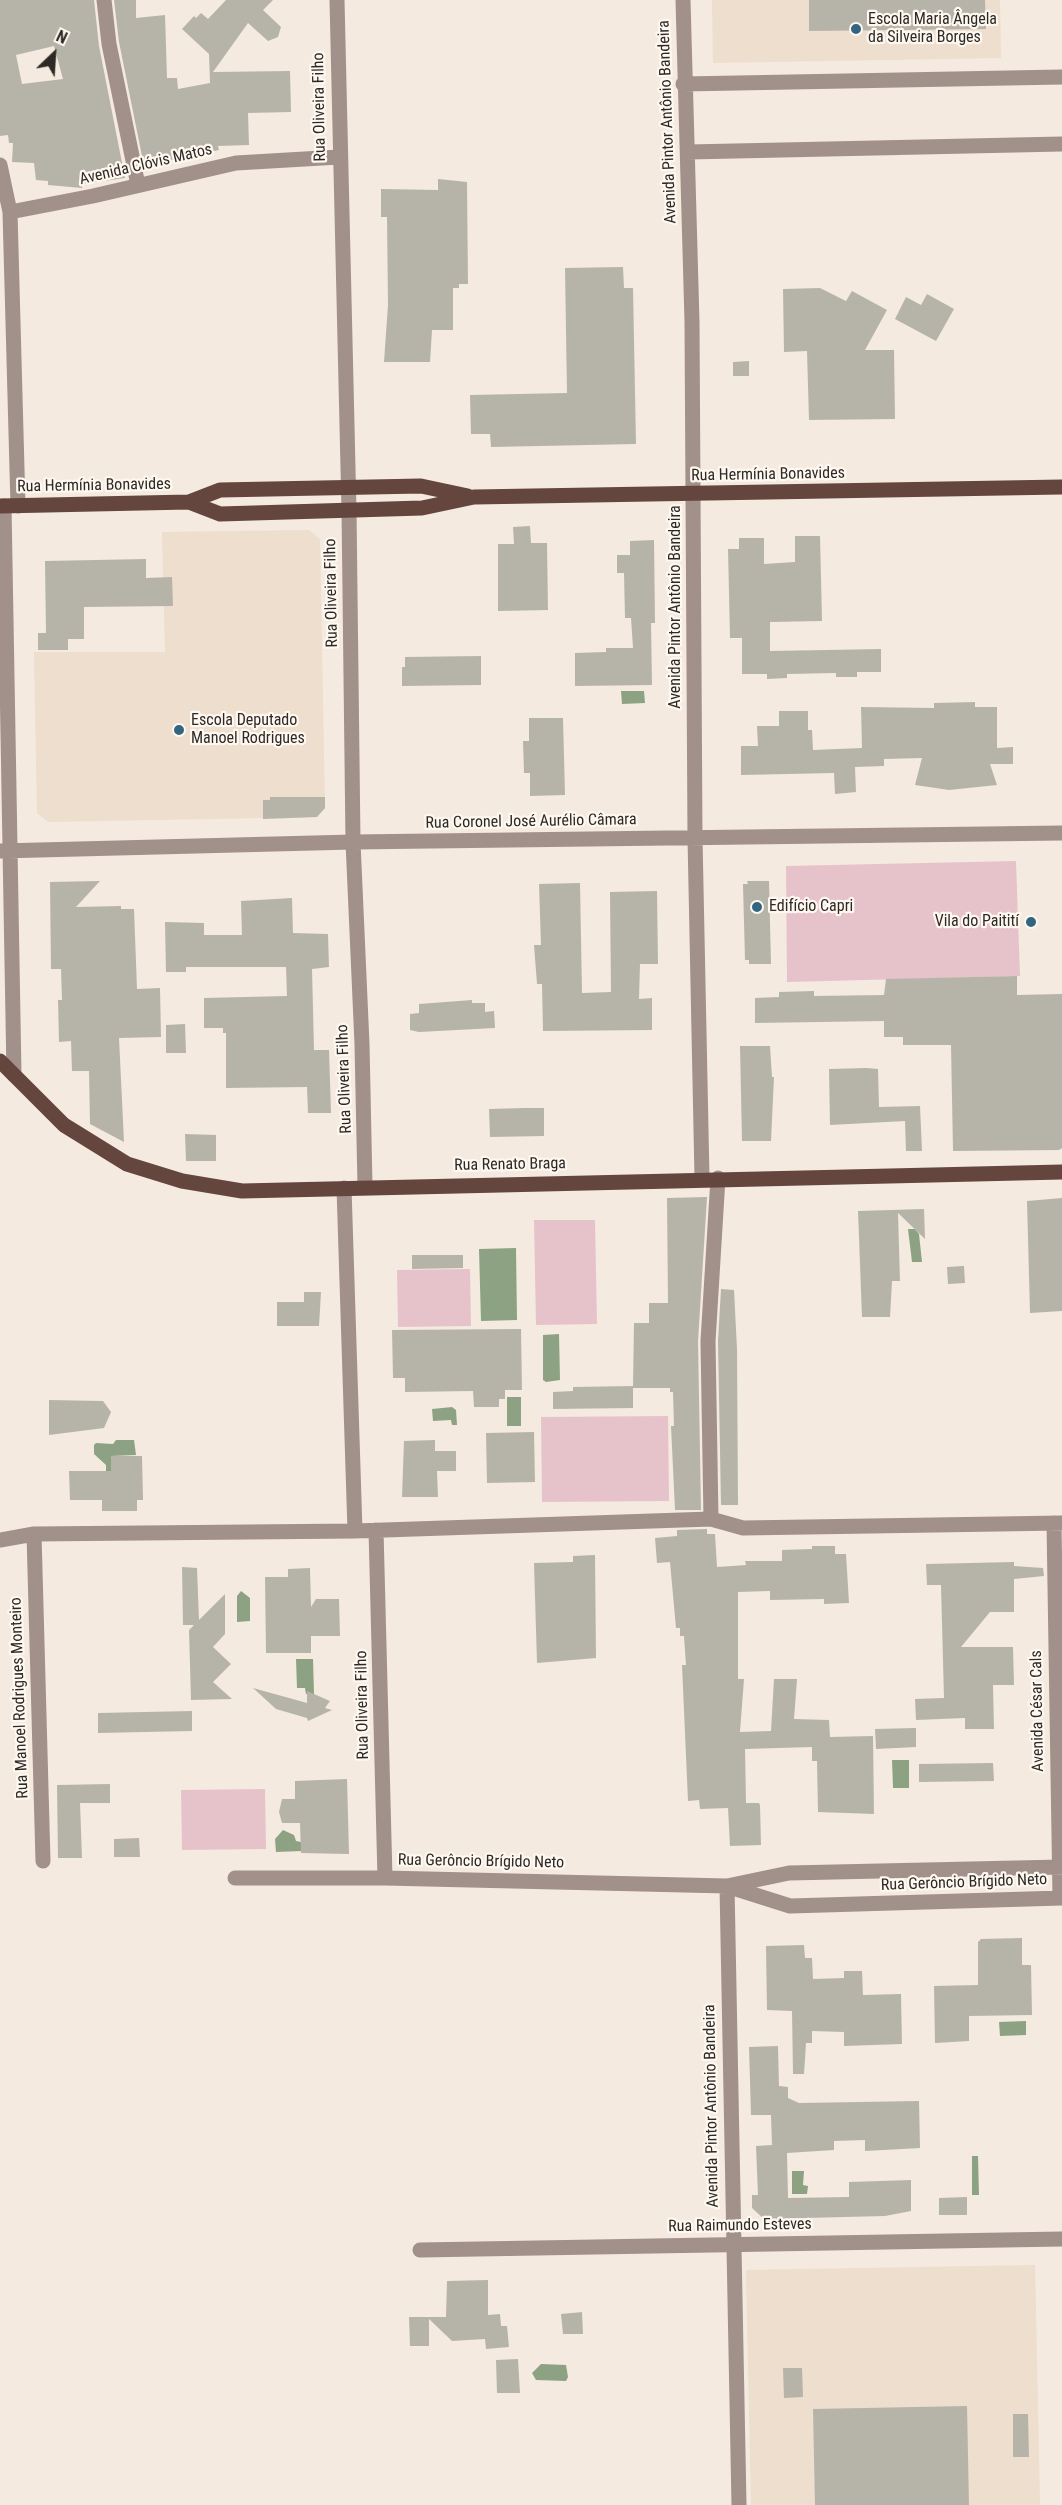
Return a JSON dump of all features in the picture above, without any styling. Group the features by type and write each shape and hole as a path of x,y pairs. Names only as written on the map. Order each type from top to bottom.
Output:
{"main road":[{"name":"Rua Hermínia Bonavides","path":"7,506 189,502 220,490 348,487 421,486 474,497"},
{"name":"Rua Hermínia Bonavides","path":"189,502 220,514 422,508 474,497 1062,487"},
{"name":"Rua Renato Braga","path":"0,1061 64,1125 118,1159 182,1181 242,1191 710,1178 1062,1172"}],"street":[{"path":"104,0 109,44 138,185"},
{"name":"Rua Oliveira Filho","path":"337,0 349,510 352,842 362,1044 365,1186"},
{"name":"Avenida Pintor Antônio Bandeira","path":"682,0 683,84 688,152 695,838 710,1178 708,1341 711,1519"},
{"path":"683,84 1062,77"},
{"path":"688,152 1062,144"},
{"name":"Avenida Clóvis Matos","path":"10,212 236,163 339,157"},
{"path":"0,165 10,212 5,850 14,1075"},
{"name":"Rua Coronel José Aurélio Câmara","path":"5,850 352,842 1062,833"},
{"path":"344,1188 355,1531"},
{"path":"0,1540 34,1534 355,1531 711,1519 743,1528 1058,1523"},
{"name":"Avenida César Cals","path":"1058,1523 1061,1898"},
{"name":"Rua Oliveira Filho","path":"376,1530 385,1878"},
{"name":"Rua Manoel Rodrigues Monteiro","path":"34,1534 43,1861"},
{"name":"Rua Gerôncio Brígido Neto","path":"235,1878 385,1878 727,1886 789,1873 1061,1867"},
{"name":"Avenida Pintor Antônio Bandeira","path":"727,1886 732,2244 739,2505"},
{"name":"Rua Gerôncio Brígido Neto","path":"727,1886 789,1906 1061,1898"},
{"name":"Rua Raimundo Esteves","path":"420,2250 1062,2239"}],"shaded area":[{"name":"Escola Maria Ângela da Silveira Borges","path":"712,0 1000,0 1001,58 713,63"},
{"name":"Escola Deputado Manoel Rodrigues","path":"309,530 320,539 325,808 317,817 48,822 37,813 34,652 165,652 162,532"},
{"path":"621,691 644,691 645,703 622,704"},
{"path":"1016,861 1020,976 787,982 786,866"},
{"path":"534,1220 595,1220 597,1324 536,1325"},
{"path":"908,1229 915,1229 919,1234 922,1262 912,1262"},
{"path":"516,1248 517,1320 481,1321 479,1249"},
{"path":"470,1269 471,1326 398,1327 397,1270"},
{"path":"559,1334 560,1380 546,1382 543,1380 543,1335"},
{"path":"507,1397 521,1397 521,1426 507,1426"},
{"path":"452,1407 456,1410 457,1425 452,1425 451,1420 433,1421 432,1409"},
{"path":"668,1416 669,1501 542,1502 541,1417"},
{"path":"116,1440 134,1440 136,1455 111,1456 111,1473 106,1473 106,1465 94,1454 94,1445 96,1443 113,1444"},
{"path":"241,1591 250,1598 250,1621 237,1622 237,1596"},
{"path":"296,1659 313,1659 314,1694 306,1694 305,1688 297,1688"},
{"path":"892,1760 909,1760 909,1788 893,1788"},
{"path":"265,1789 266,1849 182,1850 181,1790"},
{"path":"283,1830 294,1835 296,1841 301,1842 302,1851 276,1852 275,1839"},
{"path":"1026,2021 1026,2035 1000,2036 999,2022"},
{"path":"972,2156 978,2156 979,2195 972,2195"},
{"path":"792,2171 804,2171 803,2185 808,2186 807,2194 792,2194"},
{"path":"1035,2265 1040,2505 751,2505 746,2270"},
{"path":"541,2364 566,2365 568,2377 566,2381 536,2380 532,2373"}],"building":[{"path":"0,0 94,0 99,46 125,178 82,184 82,188 48,185 48,181 36,180 34,163 12,162 13,143 9,143 8,135 0,136","holes":["54,46 63,79 22,84 16,55"]},
{"path":"114,0 136,0 136,18 165,15 167,78 177,78 178,89 210,83 209,54 182,29 194,16 196,18 201,13 208,19 226,0 273,0 263,10 281,27 278,37 268,41 248,23 213,72 290,71 291,112 248,113 249,145 218,146 219,150 144,166 119,42"},
{"path":"809,0 985,0 986,29 809,31"},
{"path":"438,179 467,182 468,284 459,284 459,288 453,288 453,330 432,330 430,362 384,362 388,305 387,217 381,217 381,189 438,190"},
{"path":"623,267 624,288 633,288 636,444 491,447 490,434 471,434 470,395 567,393 565,268"},
{"path":"820,288 846,301 852,291 887,310 865,350 894,350 895,419 809,420 807,351 784,352 783,289"},
{"path":"927,294 954,309 936,341 895,319 906,297 921,305"},
{"path":"749,361 749,376 733,376 733,362"},
{"path":"530,526 531,543 547,543 548,610 498,611 498,544 514,544 513,527"},
{"path":"795,536 820,536 822,621 770,622 770,651 881,649 881,672 857,672 857,677 836,677 836,673 787,674 787,678 767,679 767,674 742,674 742,638 730,638 728,549 739,549 739,538 764,538 764,564 795,562"},
{"path":"654,540 655,623 651,623 652,685 575,686 575,653 606,652 606,648 633,648 631,618 625,618 624,573 617,573 617,555 630,555 630,541"},
{"path":"146,559 146,578 172,577 173,606 84,607 84,639 68,639 68,650 38,650 38,633 46,633 45,561"},
{"path":"481,656 481,685 402,686 402,667 405,667 405,657"},
{"path":"975,702 975,707 997,707 997,748 1013,747 1013,764 990,764 997,785 949,790 915,785 922,758 884,759 884,766 855,767 856,792 835,794 834,773 741,775 741,746 758,746 757,726 779,726 779,711 808,711 808,730 812,730 813,750 862,748 861,707 934,708 934,703"},
{"path":"529,718 563,718 565,795 530,796 530,773 524,773 523,741 529,741"},
{"path":"270,797 325,797 325,808 317,817 263,819 263,800 270,800"},
{"path":"100,881 76,907 121,906 121,909 134,909 137,989 160,988 161,1037 119,1038 124,1142 90,1124 89,1071 72,1071 71,1041 59,1042 58,1000 62,1000 61,969 51,969 50,882"},
{"name":"Edifício Capri","path":"747,881 769,881 771,964 749,964 749,960 745,960 743,884 748,884"},
{"path":"580,883 582,993 611,992 610,892 657,891 658,964 640,964 639,999 652,998 652,1030 543,1031 542,984 537,984 534,945 541,945 539,884"},
{"path":"292,898 293,933 328,934 329,967 312,969 314,1050 329,1050 331,1113 308,1113 307,1087 226,1088 226,1033 223,1033 223,1028 204,1028 204,998 287,996 286,967 186,967 186,972 166,972 165,922 204,923 204,935 242,935 241,901"},
{"path":"1017,976 1017,995 1062,994 1062,1148 1059,1150 953,1151 951,1045 903,1045 903,1037 884,1037 884,1021 755,1023 755,998 779,997 779,992 814,991 814,996 884,995 886,979"},
{"path":"472,1000 472,1003 485,1003 485,1012 494,1011 495,1028 419,1032 410,1030 410,1014 419,1013 419,1004"},
{"path":"185,1024 186,1053 166,1053 166,1025"},
{"path":"740,1046 770,1046 772,1077 774,1077 771,1141 742,1141"},
{"path":"829,1069 878,1069 879,1107 920,1106 922,1151 906,1151 905,1121 830,1125"},
{"path":"544,1108 544,1136 490,1137 489,1109"},
{"path":"185,1134 216,1135 216,1161 186,1161"},
{"path":"707,1197 698,1341 701,1510 675,1510 671,1426 674,1426 673,1392 670,1392 670,1388 633,1388 633,1408 553,1409 553,1392 573,1391 573,1387 633,1386 634,1323 649,1323 649,1303 668,1303 667,1198"},
{"path":"1062,1198 1062,1311 1030,1313 1027,1201"},
{"path":"924,1209 925,1239 898,1213 900,1281 892,1281 890,1317 862,1317 858,1211"},
{"path":"412,1255 463,1255 463,1268 412,1269"},
{"path":"964,1266 965,1283 948,1284 947,1267"},
{"path":"721,1289 734,1290 737,1349 738,1505 721,1505 718,1341"},
{"path":"304,1292 321,1292 319,1326 277,1326 277,1302 304,1302"},
{"path":"521,1329 522,1390 505,1390 505,1399 499,1399 499,1407 474,1407 473,1391 405,1392 405,1378 393,1378 392,1330"},
{"path":"49,1400 103,1401 111,1412 104,1428 49,1435"},
{"path":"534,1432 535,1482 487,1483 486,1433"},
{"path":"435,1440 435,1451 456,1451 456,1471 437,1471 438,1497 402,1497 404,1441"},
{"path":"111,1456 142,1456 143,1500 137,1500 137,1511 102,1511 102,1500 70,1500 69,1471 111,1471"},
{"path":"707,1529 707,1534 715,1534 717,1567 746,1565 745,1561 782,1561 782,1550 812,1549 812,1546 835,1546 835,1554 846,1554 849,1603 824,1604 824,1599 770,1600 770,1591 738,1592 738,1679 744,1679 740,1732 771,1731 774,1679 797,1679 794,1719 829,1720 830,1737 873,1736 874,1814 818,1812 817,1761 812,1761 812,1747 745,1749 746,1803 759,1803 760,1805 761,1845 730,1846 728,1808 700,1809 699,1800 688,1801 682,1665 686,1665 684,1636 680,1636 680,1628 676,1628 670,1562 657,1563 655,1538 677,1536 677,1530"},
{"path":"595,1555 596,1658 537,1663 534,1563 573,1562 573,1556"},
{"path":"1014,1562 1014,1566 1043,1568 1044,1576 1014,1579 1014,1612 990,1612 961,1647 1013,1647 1014,1685 993,1685 994,1729 965,1729 965,1718 916,1720 915,1699 944,1698 941,1585 927,1585 926,1564"},
{"path":"182,1567 197,1568 199,1620 225,1594 225,1634 213,1647 231,1664 213,1682 232,1699 191,1700 189,1630 194,1625 183,1625"},
{"path":"310,1568 311,1607 316,1599 339,1599 340,1636 311,1636 311,1653 266,1653 265,1577 288,1577 288,1569"},
{"path":"253,1688 307,1703 307,1691 330,1701 325,1708 332,1710 308,1721 307,1718 276,1709"},
{"path":"192,1711 192,1731 98,1733 98,1713"},
{"path":"916,1728 916,1747 876,1749 875,1729"},
{"path":"993,1763 994,1781 919,1782 919,1764"},
{"path":"347,1779 349,1854 301,1853 300,1823 282,1823 279,1812 282,1799 295,1799 295,1781"},
{"path":"110,1784 110,1803 80,1803 82,1858 58,1858 57,1785"},
{"path":"139,1838 140,1857 114,1857 114,1839"},
{"path":"1022,1938 1022,1965 1031,1965 1032,2015 969,2016 969,2041 935,2043 934,1986 978,1985 978,1942 981,1939"},
{"path":"804,1945 805,1958 812,1958 813,1979 844,1978 844,1971 862,1971 863,1995 901,1994 902,2044 844,2046 844,2032 812,2031 812,2043 806,2043 804,2074 793,2074 792,2011 767,2010 766,1946"},
{"path":"778,2046 779,2086 788,2087 788,2098 799,2103 919,2101 920,2148 865,2151 865,2140 834,2141 834,2150 787,2153 788,2198 849,2197 849,2182 911,2180 911,2211 885,2216 764,2219 752,2208 752,2195 758,2195 756,2146 772,2145 771,2115 751,2115 749,2047"},
{"path":"967,2197 967,2215 939,2215 939,2198"},
{"path":"488,2280 488,2315 500,2314 501,2326 507,2326 509,2347 486,2349 485,2339 452,2341 429,2319 429,2346 410,2346 409,2317 446,2317 447,2281"},
{"path":"582,2312 583,2334 563,2334 561,2314"},
{"path":"518,2359 520,2393 497,2393 496,2360"},
{"path":"783,2368 802,2368 803,2397 784,2398"},
{"path":"967,2406 969,2505 815,2505 813,2409"},
{"path":"1013,2414 1028,2414 1029,2457 1013,2457"}],"place":[{"name":"Escola Maria Ângela da Silveira Borges","path":"856,29"},
{"name":"Escola Deputado Manoel Rodrigues","path":"179,730"},
{"name":"Edifício Capri","path":"757,907"},
{"name":"Vila do Paitití","path":"1031,922"}]}
